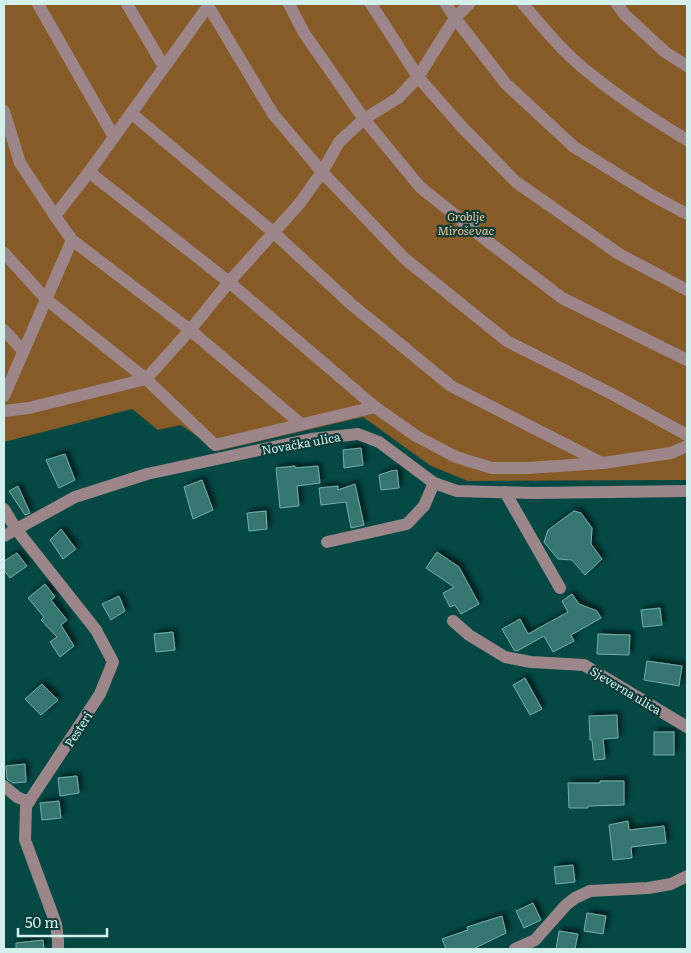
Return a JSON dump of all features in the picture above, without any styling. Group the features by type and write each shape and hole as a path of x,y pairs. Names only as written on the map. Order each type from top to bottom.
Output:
{"street":[{"path":"38,4 114,137"},
{"path":"127,4 164,67"},
{"path":"289,4 304,33 364,119 420,187 562,298 687,360"},
{"path":"371,4 418,77 461,126 516,182 619,254 687,290"},
{"path":"446,4 506,84 574,147 687,214"},
{"path":"4,411 30,408 146,379 190,330 228,282 300,203 322,172 339,142 364,119 398,98 418,77 455,18 469,4"},
{"path":"523,4 574,60 633,107 687,140"},
{"path":"617,4 625,15 664,52 687,66"},
{"path":"55,216 89,172 207,5 274,114 322,172 404,258 507,341 610,393 687,435"},
{"path":"4,111 20,163 72,240 190,330 301,424"},
{"path":"131,113 273,232 351,304 451,386 603,463"},
{"path":"89,172 228,282 375,407 416,436 456,457 492,468 527,468 603,463 671,453 687,446"},
{"path":"4,396 72,240"},
{"path":"4,253 46,300 146,379 215,445 375,407"},
{"path":"4,330 23,351"},
{"name":"Novačka ulica","path":"4,536 75,497 147,474 311,439 358,434 379,442 434,484 457,491 534,493 687,491"},
{"path":"328,542 407,524 424,506 434,484"},
{"path":"505,492 560,588"},
{"path":"4,509 16,529"},
{"name":"Pesteri","path":"16,529 96,630 113,662 100,694 26,806 25,840 56,924 58,949"},
{"name":"Sjeverna ulica","path":"453,621 469,636 505,657 531,662 584,665 687,728"},
{"path":"4,786 29,802"},
{"path":"515,949 535,940 566,905 575,898 590,892 648,888 671,884 687,876"}],"green space":[{"name":"Groblje Miroševac","path":"4,4 687,4 687,480 468,481 431,466 363,417 218,451 181,425 158,430 132,409 4,442"}],"building":[{"path":"361,448 363,465 344,468 343,450"},
{"path":"65,454 75,480 59,488 46,460"},
{"path":"295,466 295,468 318,466 320,483 297,486 299,506 280,508 276,468"},
{"path":"397,470 399,488 381,490 379,475"},
{"path":"202,480 213,510 193,519 184,487"},
{"path":"355,484 364,525 351,528 346,502 321,505 319,488 338,486 338,490"},
{"path":"18,486 30,513 25,515 9,491"},
{"path":"266,511 267,529 249,531 247,513"},
{"path":"574,511 581,513 592,528 591,544 602,559 585,575 572,560 558,559 544,542 548,530"},
{"path":"61,529 76,549 63,559 50,540"},
{"path":"437,552 459,567 479,604 461,614 455,605 450,607 443,593 454,587 426,568"},
{"path":"17,553 27,566 10,578 4,570 4,561"},
{"path":"45,584 55,597 51,600 67,620 61,625 74,646 60,657 50,642 57,637 41,620 44,617 28,598"},
{"path":"572,594 579,604 597,611 601,618 571,635 574,641 553,652 544,636 517,651 514,650 502,629 520,619 528,634 568,612 562,601"},
{"path":"119,596 125,611 111,620 102,604"},
{"path":"660,608 662,625 643,627 641,610"},
{"path":"173,632 175,650 156,652 154,634"},
{"path":"598,634 630,635 629,655 597,654"},
{"path":"647,661 682,666 679,686 644,680"},
{"path":"525,678 542,709 530,715 513,685"},
{"path":"42,684 58,700 41,715 25,699"},
{"path":"617,715 618,738 603,739 605,759 594,760 592,740 590,740 589,716"},
{"path":"654,732 674,732 674,755 654,755"},
{"path":"25,764 26,782 13,783 7,779 6,766"},
{"path":"77,776 79,793 60,796 58,778"},
{"path":"600,781 624,781 624,805 569,808 568,783 600,783"},
{"path":"59,801 61,818 42,820 40,803"},
{"path":"628,821 629,830 664,826 666,843 631,847 632,858 613,860 609,825"},
{"path":"573,865 575,882 556,884 554,867"},
{"path":"533,903 541,920 524,928 516,911"},
{"path":"587,913 606,916 603,934 584,931"},
{"path":"502,916 506,933 473,949 446,949 442,939 468,930 467,927"},
{"path":"559,931 578,934 575,949 556,949"},
{"path":"43,940 44,949 16,949 16,943"}]}
